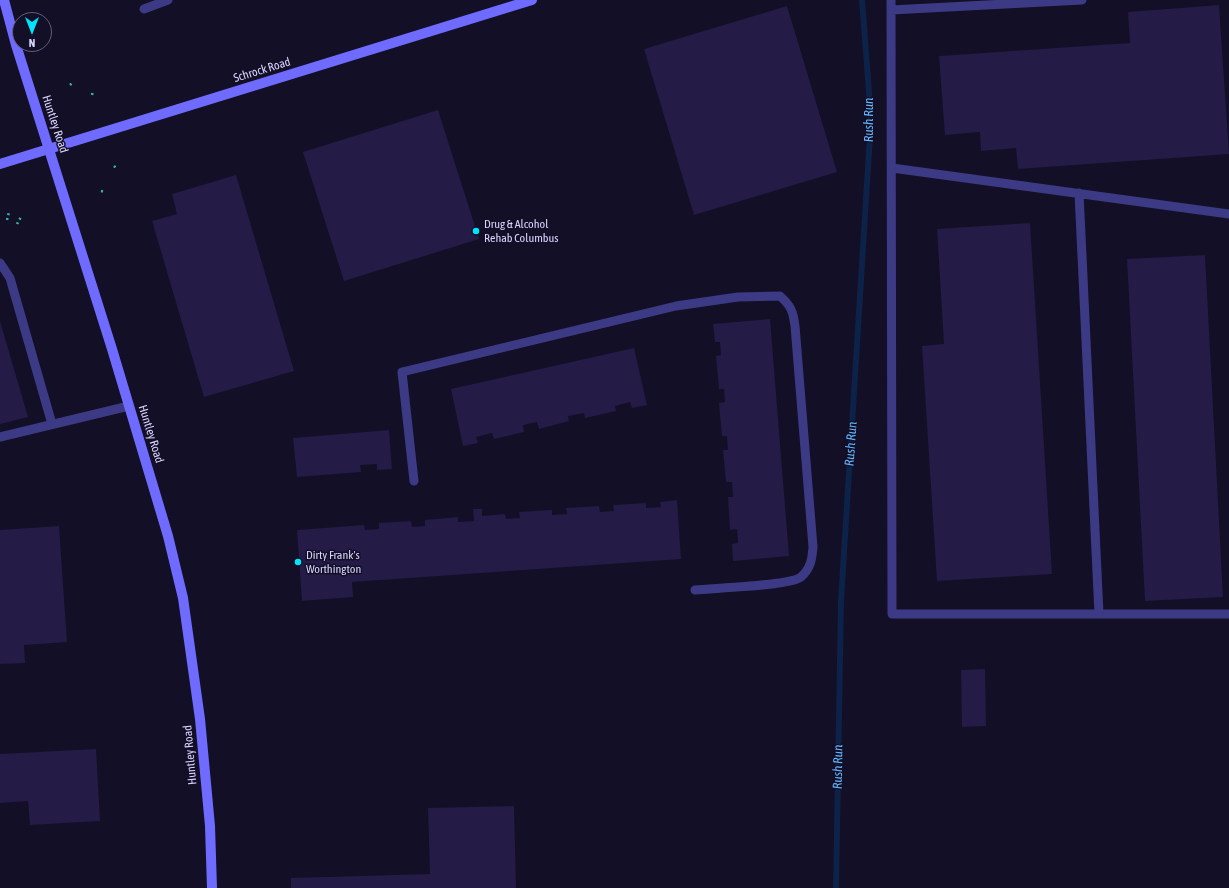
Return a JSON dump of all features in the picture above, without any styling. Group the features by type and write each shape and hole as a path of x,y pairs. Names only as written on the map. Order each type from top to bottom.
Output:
{"main road":[{"name":"Huntley Road","path":"4,0 16,45 168,536 183,598 200,719 210,826 212,888"},
{"name":"Schrock Road","path":"0,164 532,0"}],"lane":[{"path":"144,10 168,0"},
{"path":"891,0 892,614 1229,614"},
{"path":"891,10 1082,0"},
{"path":"892,168 1229,214"},
{"path":"1079,193 1099,614"},
{"path":"0,263 10,278 52,424"},
{"path":"0,277 10,278"},
{"path":"414,480 402,372 676,306 738,297 780,296 792,310 795,326 813,546 811,565 800,577 786,583 695,590"},
{"path":"0,437 129,406"}],"path":[{"path":"70,85 73,82"},
{"path":"92,95 93,91"},
{"path":"114,166 117,169"},
{"path":"101,191 105,192"},
{"path":"7,220 9,212"},
{"path":"17,224 21,217"}],"building":[{"path":"1219,5 1229,154 1018,169 1016,148 981,151 980,132 945,135 939,56 1130,43 1128,12"},
{"path":"787,6 837,172 694,215 644,49"},
{"path":"438,110 479,239 344,281 303,152"},
{"path":"236,175 294,371 204,397 152,221 177,214 172,194"},
{"path":"1030,223 1052,574 937,581 922,346 944,344 937,229"},
{"path":"1205,255 1223,597 1145,601 1127,259"},
{"path":"770,319 789,556 733,561 732,544 738,543 737,529 730,530 728,497 733,497 732,482 726,482 723,450 728,450 727,436 722,436 719,403 725,402 724,389 719,389 716,356 721,355 720,342 715,342 713,324"},
{"path":"0,321 28,417 0,424"},
{"path":"634,348 647,405 632,408 630,402 615,406 616,411 585,418 584,413 568,416 569,421 539,429 537,422 523,425 524,432 494,439 492,433 476,437 478,443 463,446 451,389"},
{"path":"389,430 392,469 377,470 377,464 360,465 361,472 297,477 293,438"},
{"path":"677,500 681,559 352,582 353,597 302,601 297,530 364,525 365,530 379,529 379,523 411,521 412,527 425,526 425,520 458,517 458,522 474,521 473,509 482,509 482,516 505,514 506,519 520,518 519,512 552,510 552,515 567,514 566,508 599,506 600,512 614,511 613,505 646,503 646,508 661,507 660,502"},
{"path":"59,526 67,642 24,645 25,663 0,664 0,530"},
{"path":"985,669 986,726 962,727 961,670"},
{"path":"96,749 100,821 30,825 28,801 0,803 0,754"},
{"path":"514,806 516,888 291,888 291,878 430,874 428,808"}],"waterway":[{"name":"Rush Run","path":"836,888 841,601 871,119 862,0"}],"place":[{"name":"Drug & Alcohol Rehab Columbus","path":"476,231"},
{"name":"Dirty Frank's Worthington","path":"298,562"}]}
